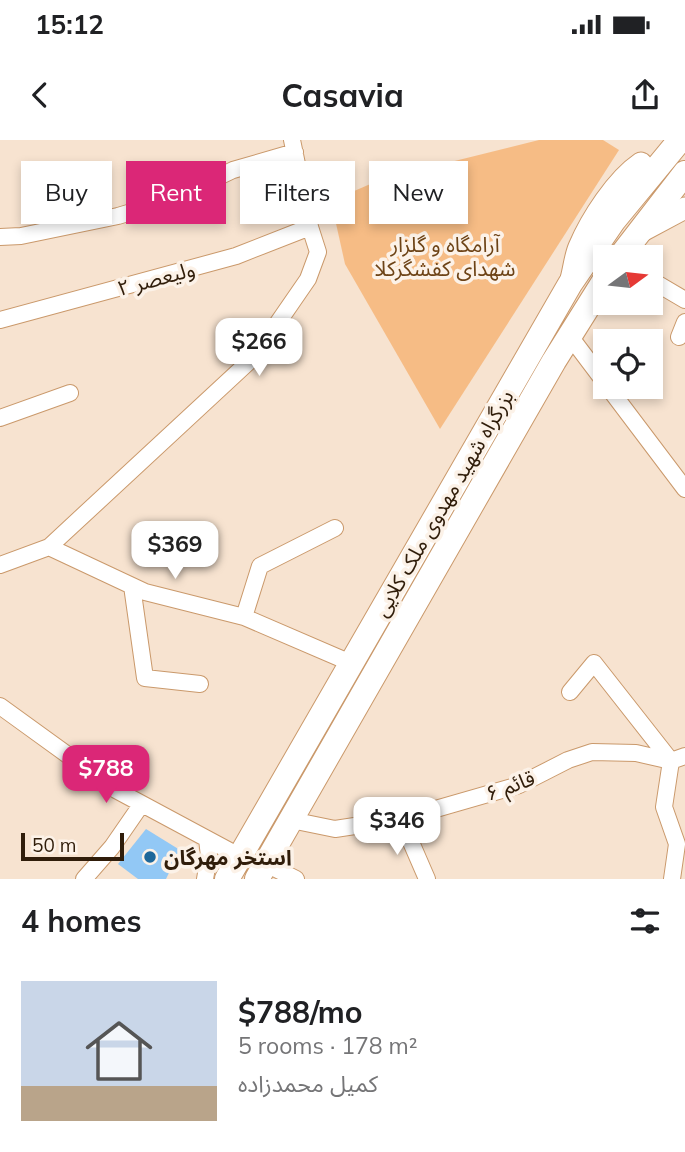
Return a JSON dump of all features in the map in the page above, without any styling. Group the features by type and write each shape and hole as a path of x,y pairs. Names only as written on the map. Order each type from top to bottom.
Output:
{"highway":[{"name":"بزرگراه شهید مهدوی ملک کلایی","path":"226,879 570,284 614,220 680,140"},
{"path":"628,245 685,173"},
{"name":"بزرگراه شهید مهدوی ملک کلایی","path":"261,872 569,335 593,298"}],"main road":[{"path":"570,284 579,247 600,211 626,173 641,163"},
{"path":"635,235 685,208"}],"street":[{"path":"0,237 21,236 117,216 168,201 233,170 293,146 318,252 308,279 255,356 49,547 0,565"},
{"name":"ولیعصر ۲","path":"0,320 236,256 310,227"},
{"path":"663,287 685,300"},
{"path":"569,335 593,367"},
{"path":"0,418 70,393"},
{"path":"618,399 685,489"},
{"path":"244,617 260,566 335,528"},
{"path":"49,547 145,592 244,617 352,663"},
{"path":"132,586 145,678 200,684"},
{"path":"570,692 594,663 678,758 664,807 677,844 672,879"},
{"path":"0,706 116,790 239,856"},
{"name":"قائم ۶","path":"291,820 335,830 401,819 519,785 568,760 592,752 678,758"},
{"path":"84,879 112,847 141,805"},
{"path":"401,819 427,879"},
{"path":"205,879 209,856 207,839"},
{"path":"261,872 296,879"}],"green space":[{"name":"آرامگاه و گلزار شهدای کفشگرکلا","path":"539,140 603,140 619,150 440,429 345,264 336,224 355,224 355,191 369,185 369,224 468,224 468,161 454,161"}],"water":[{"name":"استخر مهرگان","path":"146,829 180,850 166,879 138,879 118,864"}],"place":[{"name":"استخر مهرگان","path":"150,857"}]}
